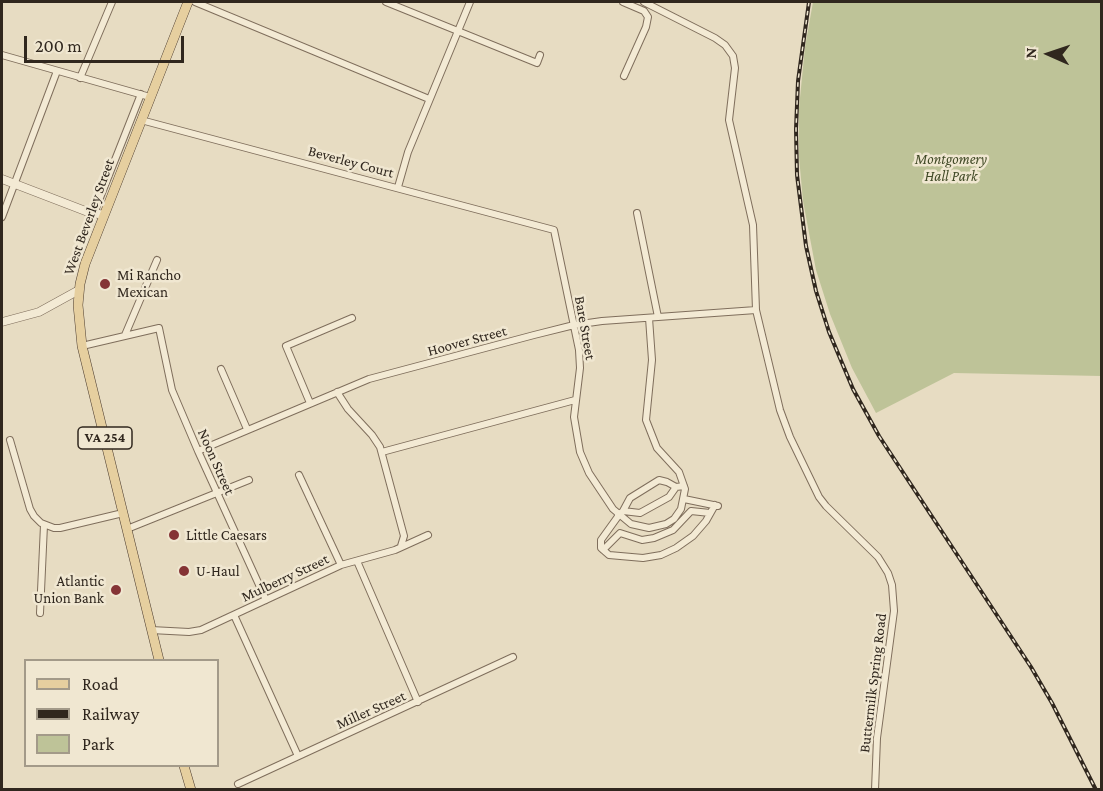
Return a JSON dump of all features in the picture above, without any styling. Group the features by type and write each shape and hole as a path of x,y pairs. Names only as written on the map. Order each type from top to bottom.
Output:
{"main road":[{"name":"West Beverley Street","path":"159,659 82,346 78,314 79,290 99,214 141,120 146,96 188,2"},
{"path":"185,767 191,789"}],"street":[{"path":"80,78 112,2"},
{"path":"195,2 429,99"},
{"path":"386,2 537,63 540,55"},
{"path":"398,188 408,152 470,2"},
{"path":"623,2 644,11 648,17 646,27 624,76"},
{"name":"Buttermilk Spring Road","path":"644,2 715,38 728,48 733,56 735,69 729,120 753,225 756,310 780,410 809,478 826,506 878,557 892,585 893,620 876,738 874,789"},
{"path":"2,55 146,96"},
{"path":"2,217 57,71"},
{"name":"West Beverley Street","path":"99,214 146,96"},
{"name":"Beverley Court","path":"141,120 554,230"},
{"path":"2,179 99,214"},
{"path":"638,213 658,317"},
{"name":"Bare Street","path":"554,230 579,350 580,368 574,427 580,452 599,491 620,514 638,527 649,528 670,522 677,514 684,499"},
{"path":"82,346 125,335 157,260"},
{"path":"2,322 39,312 79,290"},
{"name":"Hoover Street","path":"198,451 375,377 574,325 756,310"},
{"path":"310,403 286,346 352,318"},
{"path":"649,318 652,360 646,420 657,448 679,472 684,486 684,499 716,506 693,536 661,555 627,558 609,555 603,550 601,540 630,498 659,480 676,487 684,486"},
{"name":"Noon Street","path":"125,335 159,328 172,390 266,600"},
{"path":"220,369 247,429"},
{"path":"337,392 348,409 373,437 382,452 405,536 401,546"},
{"path":"382,452 575,400"},
{"path":"10,440 30,509 36,519 44,525 60,528 123,513"},
{"path":"299,475 341,565"},
{"path":"127,529 249,480"},
{"path":"620,514 640,513 671,496 676,487"},
{"path":"603,550 620,532 642,540 654,538 673,530 692,511 710,513"},
{"path":"40,613 44,525"},
{"name":"Mulberry Street","path":"151,630 196,632 341,565 373,558 428,535"},
{"path":"357,561 418,702"},
{"path":"234,615 298,756"},
{"name":"Miller Street","path":"238,783 513,657"}],"green space":[{"name":"Montgomery Hall Park","path":"813,2 1101,2 1101,376 954,373 876,413 852,368 830,314 816,270 803,201 799,157 799,108 805,47"}],"railway":[{"path":"809,2 798,81 797,175 806,246 816,291 829,332 853,389 879,436 1031,667 1096,790"}],"place":[{"name":"Mi Rancho Mexican","path":"105,284"},
{"name":"Little Caesars","path":"174,535"},
{"name":"U-Haul","path":"184,571"},
{"name":"Atlantic Union Bank","path":"116,590"}]}
